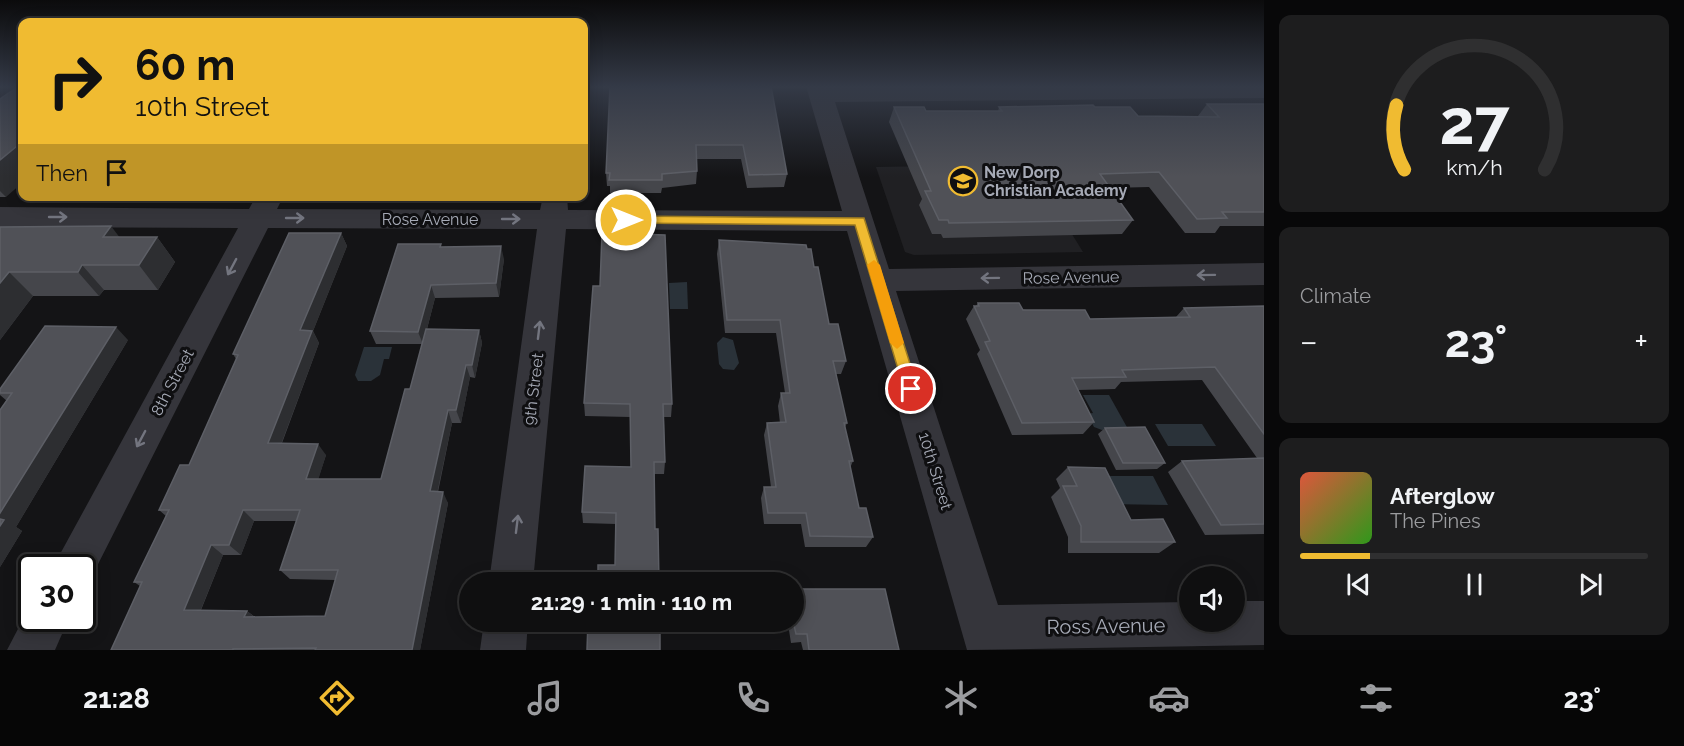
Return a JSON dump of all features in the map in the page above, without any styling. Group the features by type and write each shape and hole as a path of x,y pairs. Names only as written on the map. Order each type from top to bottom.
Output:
{"street":[{"name":"10th Street","path":"828,116 987,639"},
{"name":"Rose Avenue","path":"0,217 263,207 554,208 860,221"},
{"name":"8th Street","path":"81,554 263,207"},
{"name":"9th Street","path":"512,572 554,208"},
{"name":"Rose Avenue","path":"878,280 1264,274"},
{"name":"Ross Avenue","path":"987,639 1264,623"},
{"path":"30,650 40,632"},
{"path":"503,650 505,632"}],"shaded area":[{"name":"New Dorp Christian Academy","path":"989,165 1044,189 1083,252 914,255 905,252 876,167"},
{"path":"687,282 688,309 670,309 669,283"},
{"path":"723,337 733,340 739,363 734,370 723,369 719,364 717,343"},
{"path":"364,347 392,347 389,359 384,359 380,375 371,381 358,381 355,375"},
{"path":"1083,395 1109,395 1128,429 1102,430 1094,427 1087,414 1093,413"},
{"path":"1155,424 1202,424 1216,446 1168,446"},
{"path":"1094,476 1153,476 1168,505 1107,504"}],"building":[{"path":"0,116 18,116 18,145 0,160"},
{"path":"609,116 777,116 787,174 749,175 743,145 696,145 697,171 662,174 662,180 609,180 610,173 606,173"},
{"path":"898,116 1165,116 1264,116 1264,212 1222,212 1227,218 1197,219 1159,172 1100,174 1133,220 949,223 948,220 939,220 925,191 931,191"},
{"path":"111,226 103,237 157,237 139,265 82,265 78,272 9,272 0,283 0,227"},
{"path":"289,233 341,233 300,330 312,331 268,443 318,444 306,479 381,479 405,389 410,389 426,329 479,330 472,365 466,365 456,410 448,410 430,491 443,492 412,650 315,650 316,648 111,650 142,582 134,582 169,510 159,510 180,465 189,465 238,355 233,354","holes":["243,510 300,510 280,570 338,570 325,616 244,617 247,611 184,610 211,545 229,545"]},
{"path":"602,233 665,235 672,404 663,404 665,462 654,462 655,529 658,529 659,572 598,572 598,565 615,565 616,513 582,512 585,466 631,467 630,404 584,403 593,286 600,286"},
{"path":"719,240 806,245 807,249 811,249 814,267 818,267 829,324 838,324 846,361 833,361 847,423 844,423 853,461 849,461 859,508 866,508 873,537 810,536 806,513 768,513 764,487 776,487 767,423 786,422 781,393 790,393 780,320 727,320"},
{"path":"398,244 441,244 440,247 501,246 496,283 431,285 418,332 370,331"},
{"path":"978,303 1019,303 1023,310 1085,310 1090,319 1190,317 1184,308 1264,306 1264,434 1215,367 1122,370 1126,377 1072,378 1094,422 1022,423 985,342 990,341 974,306 979,306"},
{"path":"45,326 116,327 0,513 0,410 12,393 0,393 0,389"},
{"path":"1145,427 1165,463 1123,463 1105,428"},
{"path":"1264,458 1264,524 1221,525 1182,461"},
{"path":"1068,467 1105,468 1131,520 1163,519 1175,542 1081,542 1081,526 1063,486 1077,486"},
{"path":"804,589 885,589 899,650 809,650 807,634 796,634 796,632 804,632"},
{"path":"588,632 660,632 660,650 587,650"}],"slow traffic":[{"path":"874,265 897,343"}],"place":[{"name":"New Dorp Christian Academy","path":"963,181"}],"route":[{"path":"626,220 860,221 911,389"}]}
